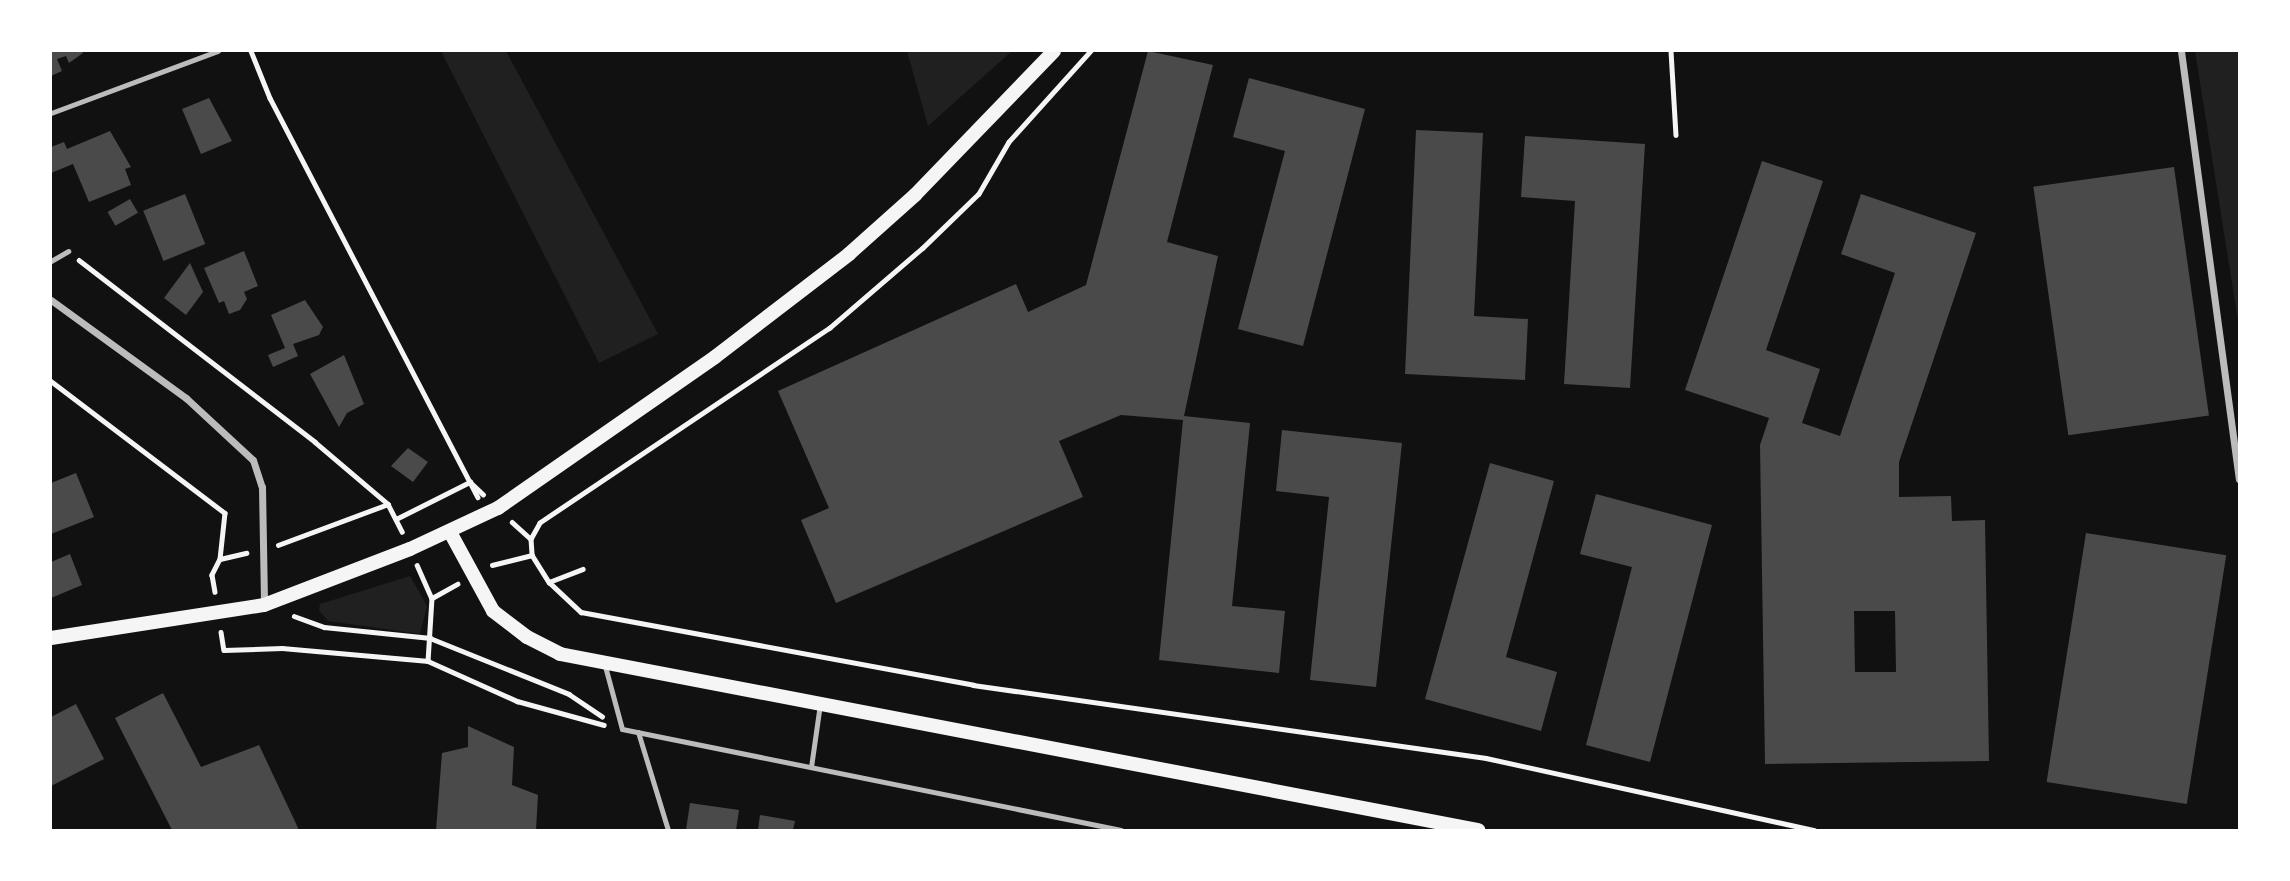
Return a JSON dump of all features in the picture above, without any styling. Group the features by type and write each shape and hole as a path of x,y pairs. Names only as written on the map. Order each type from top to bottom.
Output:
{"main road":[{"path":"51,638 264,606 450,532 493,510 715,357 849,254 915,195 1054,51"},
{"path":"450,532 494,611 527,637 560,654 604,665 821,702 1470,829"}],"street":[{"path":"2181,51 2239,479"},
{"path":"51,300 186,398 253,460 262,487 260,550 264,606"}],"lane":[{"path":"51,113 218,51"},
{"path":"51,261 68,251"},
{"path":"604,665 622,729 1121,830"},
{"path":"811,767 821,702"},
{"path":"638,732 668,830"}],"path":[{"path":"251,51 270,98 470,482 493,510"},
{"path":"1091,51 1009,142 979,194 830,328 540,523 531,539 532,555 549,582 581,612 973,685 1486,758 1814,830"},
{"path":"1671,51 1676,135"},
{"path":"68,251 388,504 396,519 470,482"},
{"path":"51,381 225,513 219,559 212,575 218,614"},
{"path":"470,482 493,510"},
{"path":"219,559 301,539 388,504"},
{"path":"549,582 583,569"},
{"path":"428,661 432,598"},
{"path":"264,606 324,627 430,638 569,694 622,729"},
{"path":"221,633 224,650 282,648 428,661 517,701 622,729"}],"shaded area":[{"path":"441,51 506,51 658,334 599,363"},
{"path":"907,51 1012,51 928,126"},
{"path":"2195,51 2239,51 2239,327"},
{"path":"410,576 427,606 420,634 328,621 319,610 320,604"}],"building":[{"path":"51,51 83,53 69,63 66,56 57,59 62,71 51,76"},
{"path":"1148,51 1213,65 1167,242 1218,256 1184,416 1250,423 1232,606 1285,611 1279,673 1159,660 1183,420 1121,415 1059,441 1083,497 836,603 801,520 829,508 778,391 1016,284 1028,312 1086,285"},
{"path":"1249,78 1365,109 1303,346 1238,329 1285,151 1233,137"},
{"path":"209,98 232,141 201,154 182,109"},
{"path":"1416,130 1483,133 1474,316 1528,319 1525,380 1405,374"},
{"path":"110,131 131,167 125,169 131,185 89,202 73,164 51,173 51,147 64,142 67,149"},
{"path":"1525,136 1645,144 1630,388 1564,384 1575,201 1521,197"},
{"path":"1762,161 1823,181 1766,350 1820,369 1802,423 1840,436 1895,273 1841,254 1861,194 1976,233 1899,462 1899,497 1951,496 1952,521 1985,520 1989,761 1765,764 1760,445 1769,418 1685,390","holes":["1854,611 1895,611 1896,672 1855,672"]},
{"path":"2174,167 2209,416 2068,435 2033,187"},
{"path":"185,194 205,244 164,261 143,211"},
{"path":"130,199 138,213 115,226 107,212"},
{"path":"244,251 258,286 244,292 247,299 240,310 229,314 224,301 219,303 204,268"},
{"path":"190,263 203,292 186,315 164,298"},
{"path":"305,300 323,327 319,335 293,344 298,356 273,367 268,355 285,348 271,315"},
{"path":"344,355 364,404 347,413 339,427 310,374"},
{"path":"1282,430 1402,443 1376,687 1310,680 1329,497 1276,491"},
{"path":"408,448 428,462 413,482 391,466"},
{"path":"1490,463 1554,481 1506,657 1557,672 1541,731 1425,699"},
{"path":"76,473 94,517 51,534 51,483"},
{"path":"1596,494 1712,525 1650,762 1586,745 1632,567 1580,554"},
{"path":"2086,533 2226,555 2187,804 2047,782"},
{"path":"70,554 82,585 51,598 51,562"},
{"path":"163,693 201,767 259,745 299,830 172,830 115,718"},
{"path":"76,704 104,759 51,786 51,717"},
{"path":"468,726 514,747 512,785 538,795 536,830 436,830 442,753 468,747"},
{"path":"690,803 739,810 736,830 686,830"},
{"path":"760,815 795,821 793,830 758,830"}]}
